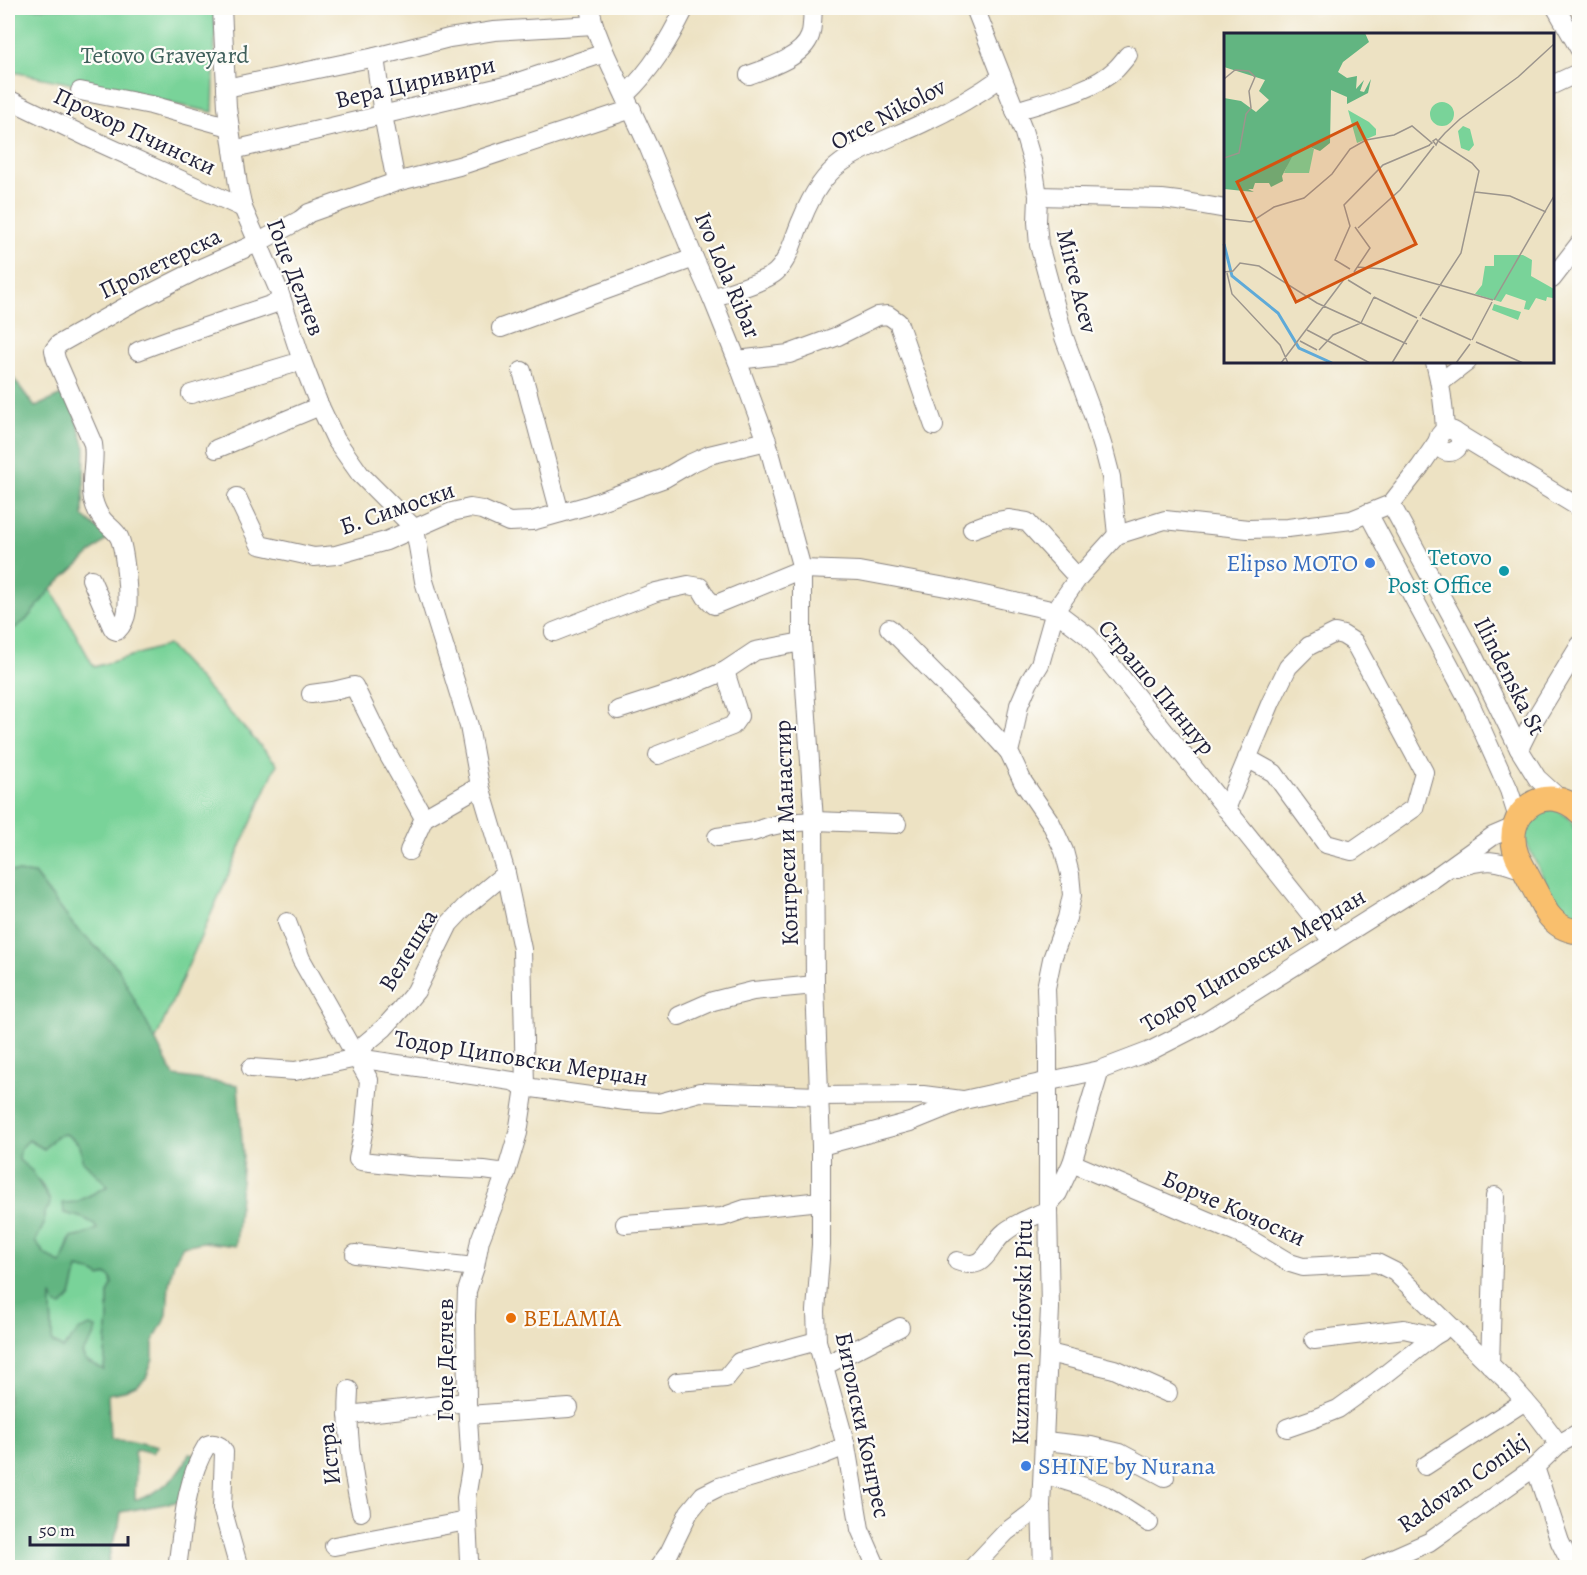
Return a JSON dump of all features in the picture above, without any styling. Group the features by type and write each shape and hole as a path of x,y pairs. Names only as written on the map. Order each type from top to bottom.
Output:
{"main road":[{"path":"1570,806 1551,799 1532,804 1524,810 1516,823 1512,837 1525,871 1547,913 1561,927 1580,932"}],"street":[{"name":"Гоце Делчев","path":"222,8 230,127 243,208 282,301 302,362 336,440 360,474 415,529 424,581 469,726 480,786 506,873 522,950 525,1087 518,1133 506,1173 480,1240 475,1267 467,1291 471,1468 466,1498 471,1568"},
{"path":"628,102 669,40 685,8"},
{"path":"749,75 782,63 806,45 811,34 813,8"},
{"name":"Mirce Acev","path":"975,8 1023,130 1033,164 1038,196 1039,245 1064,337 1105,454 1111,477 1117,535"},
{"path":"1556,8 1580,50"},
{"path":"226,88 375,57 449,38 592,16"},
{"name":"Ivo Lola Ribar","path":"592,16 605,53 649,148 737,360 767,441 801,569"},
{"name":"Вера Циривири","path":"233,150 508,85 605,53"},
{"path":"1015,111 1098,82 1115,70 1128,55"},
{"path":"375,57 382,115 396,182"},
{"path":"1554,84 1580,72"},
{"name":"Orce Nikolov","path":"712,298 775,273 785,259 802,218 820,185 840,164 973,97 1002,77"},
{"path":"80,91 151,105 230,127"},
{"name":"Прохор Пчински","path":"8,99 243,208"},
{"name":"Пролетерска","path":"91,579 112,627 117,631 124,621 128,608 121,542 115,531 103,521 96,509 92,495 93,444 56,359 55,348 61,342 199,269 257,243 309,213 396,182 459,166 628,102"},
{"path":"1038,196 1162,199 1224,209"},
{"path":"1554,276 1580,243"},
{"path":"501,328 694,258"},
{"path":"138,351 178,335 282,301"},
{"path":"737,360 789,354 838,336 878,316 888,315 898,322 934,426"},
{"path":"191,394 302,362"},
{"path":"1435,363 1441,382 1448,442"},
{"path":"1441,382 1466,363"},
{"path":"522,371 560,513"},
{"path":"216,449 320,406"},
{"name":"Б. Симоски","path":"237,497 260,545 314,557 336,555 386,541 452,512 470,508 482,510 509,522 532,521 586,506 665,478 709,455 767,441"},
{"path":"1448,442 1484,451 1580,508"},
{"path":"1009,752 1018,705 1040,664 1054,611 1078,578 1117,535 1165,520 1248,529 1288,528 1351,520 1391,504 1420,467 1448,442"},
{"name":"Ilindenska St","path":"1391,504 1470,648 1519,749 1537,778 1570,806"},
{"name":"Ilindenska St","path":"1368,513 1475,714 1509,790 1516,823"},
{"path":"972,529 990,522 1008,519 1027,522 1078,578"},
{"path":"554,632 656,592 688,585 700,587 714,605 801,569"},
{"name":"Страшо Пинџур","path":"801,569 859,571 957,589 1054,611 1088,636 1333,942"},
{"name":"Конгреси и Манастир","path":"801,569 802,642 814,821 815,985 821,1146"},
{"name":"Kuzman Josifovski Pitu","path":"889,628 1009,752 1023,782 1051,823 1064,851 1070,873 1072,895 1052,959 1046,988 1050,1298 1041,1506 1043,1568"},
{"path":"1226,809 1247,758 1271,702 1288,667 1309,646 1335,633 1354,642 1424,772 1414,808 1352,851 1326,844 1274,773 1247,758"},
{"path":"618,710 683,689 725,671 755,651 802,642"},
{"path":"1519,749 1580,645"},
{"path":"1447,659 1470,648"},
{"path":"658,754 732,726 739,716 725,671"},
{"path":"311,694 354,686 423,818"},
{"path":"409,850 423,818 480,786"},
{"path":"717,837 814,821 897,824"},
{"name":"Тодор Циповски Мерџан","path":"821,1146 910,1122 964,1100 1100,1070 1150,1052 1201,1025 1516,823"},
{"path":"1440,873 1487,860 1498,861 1525,871"},
{"name":"Велешка","path":"357,1058 366,1043 384,1028 416,991 449,924 465,907 506,873"},
{"path":"287,922 306,968 369,1080 365,1122 358,1159 418,1167 506,1173"},
{"path":"679,1016 713,1001 753,991 815,985"},
{"path":"251,1068 295,1071 357,1058"},
{"name":"Тодор Циповски Мерџан","path":"357,1058 512,1081 525,1087 626,1101 659,1103 700,1092 818,1096 923,1095 964,1100"},
{"name":"Kuzman Josifovski Pitu","path":"1048,1208 1059,1193 1072,1163 1100,1070"},
{"name":"Битолски Конгрес","path":"821,1146 821,1245 816,1311 817,1341 846,1446 860,1529 877,1568"},
{"name":"Борче Кочоски","path":"1072,1163 1248,1238 1290,1263 1303,1267 1377,1263 1395,1272 1442,1331 1490,1365 1511,1385 1559,1444"},
{"path":"1490,1365 1495,1196"},
{"path":"625,1224 722,1217 745,1209 821,1202"},
{"path":"957,1261 967,1265 975,1264 988,1256 1002,1234 1014,1225 1048,1208"},
{"path":"355,1254 475,1267"},
{"path":"824,1366 900,1327"},
{"path":"1314,1340 1404,1329 1442,1331"},
{"path":"1287,1428 1338,1409 1442,1331"},
{"path":"677,1382 726,1378 739,1362 817,1341"},
{"path":"1049,1353 1114,1369 1168,1393"},
{"name":"Истра","path":"350,1390 348,1415 353,1476 361,1512"},
{"path":"1425,1466 1525,1401"},
{"path":"348,1415 468,1408 568,1408"},
{"name":"Radovan Conikj","path":"1370,1568 1429,1542 1535,1467 1559,1444 1580,1432"},
{"path":"1045,1441 1091,1446 1120,1453 1165,1477"},
{"path":"177,1568 193,1474 207,1445 213,1444 219,1446 224,1452 222,1508 239,1568"},
{"path":"658,1568 669,1553 689,1512 703,1496 719,1487 813,1459 846,1446"},
{"path":"1535,1467 1560,1542 1573,1568"},
{"path":"1043,1474 1105,1495 1149,1523"},
{"path":"972,1568 1006,1532 1041,1506"},
{"path":"334,1546 467,1521"}],"green space":[{"name":"Tetovo Graveyard","path":"8,8 216,8 213,112 8,71"},
{"path":"8,371 35,407 68,392 85,448 83,516 108,538 51,589 26,620 8,633"},
{"path":"51,589 94,667 168,645 277,764 155,1041 118,968 74,926 34,874 8,871 8,633 26,620"},
{"path":"1555,808 1570,819 1579,839 1579,919 1566,916 1557,907 1524,838 1531,814"},
{"path":"8,871 34,874 74,926 118,968 174,1076 238,1085 243,1156 236,1246 203,1242 183,1246 174,1262 169,1284 167,1315 153,1341 153,1358 146,1378 125,1391 108,1394 110,1439 133,1440 158,1446 152,1453 137,1449 134,1452 135,1499 148,1496 168,1482 183,1466 189,1453 201,1455 187,1500 121,1512 107,1567 8,1568","holes":["65,1134 78,1144 82,1160 108,1186 77,1202 63,1203 64,1213 87,1220 97,1229 71,1238 61,1264 46,1255 35,1242 44,1224 44,1213 50,1201 32,1171 19,1160 20,1149 29,1140 44,1149 56,1136","78,1268 101,1277 106,1274 111,1278 104,1370 85,1360 82,1353 94,1337 96,1328 90,1326 78,1331 63,1349 52,1342 51,1296 56,1305 62,1306 71,1296"]},
{"path":"65,1134 75,1139 108,1186 77,1202 64,1213 87,1220 98,1229 70,1238 61,1264 46,1255 35,1242 44,1224 44,1213 50,1201 41,1183 19,1160 19,1149 28,1140 44,1149 56,1136"},
{"path":"78,1268 101,1277 106,1274 111,1278 104,1370 85,1360 82,1353 94,1337 67,1343 63,1349 52,1342 51,1295 71,1296"}],"place":[{"name":"Elipso MOTO","path":"1370,563"},
{"name":"Tetovo Post Office","path":"1504,571"},
{"name":"BELAMIA","path":"511,1318"},
{"name":"SHINE by Nurana","path":"1026,1466"}]}
